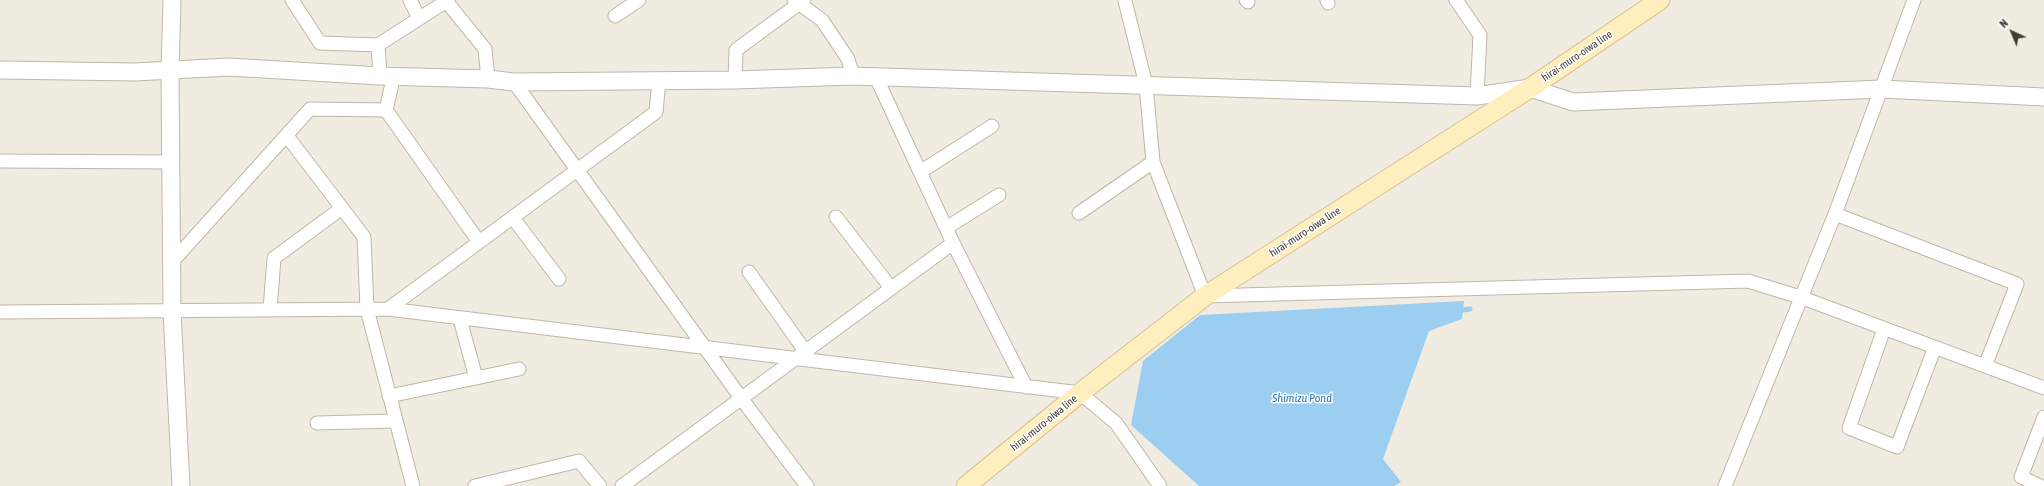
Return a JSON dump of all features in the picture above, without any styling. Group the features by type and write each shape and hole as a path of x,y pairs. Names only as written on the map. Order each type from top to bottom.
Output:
{"main road":[{"name":"hirai-muro-oiwa line","path":"966,486 1080,393 1205,296 1530,88 1660,0"}],"street":[{"path":"172,0 170,72 172,311 181,486"},
{"path":"292,0 320,43 378,45 447,1 485,48 488,79"},
{"path":"410,0 419,18"},
{"path":"615,16 639,0"},
{"path":"1127,0 1146,85 1153,162 1205,296 1748,281 1800,297 2044,388"},
{"path":"1456,0 1480,35 1477,96"},
{"path":"1725,486 1834,214 1914,0"},
{"path":"735,80 736,50 799,1 822,20 848,59 853,76"},
{"path":"378,45 387,76 386,110 480,242"},
{"path":"0,70 170,72 229,67 387,76 488,79 514,82 735,80 853,76 1477,96 1530,88 1573,102 1881,89 2044,97"},
{"path":"876,77 953,243 1026,387"},
{"path":"388,309 656,112 659,80"},
{"path":"514,82 741,398 807,486"},
{"path":"172,262 310,109 386,110"},
{"path":"920,172 992,126"},
{"path":"286,136 364,237 367,309 413,486"},
{"path":"0,160 170,162"},
{"path":"1080,213 1153,162"},
{"path":"946,228 999,195"},
{"path":"270,310 274,258 342,208"},
{"path":"1834,214 2017,284 1985,366"},
{"path":"513,218 560,279"},
{"path":"836,218 891,288"},
{"path":"622,486 953,243"},
{"path":"748,272 800,354"},
{"path":"0,312 388,309 460,319 705,347 800,354 1026,387 1080,393 1116,423 1160,486"},
{"path":"460,319 476,378"},
{"path":"1884,328 1849,428 1897,447 1935,347"},
{"path":"390,396 519,369"},
{"path":"2040,486 2021,477 2044,417"},
{"path":"317,422 396,420"},
{"path":"475,486 579,461 600,486"}],"water":[{"name":"Shimizu Pond","path":"1464,301 1462,319 1429,331 1383,459 1401,482 1394,486 1199,486 1131,425 1143,361 1200,315"}],"waterway":[{"path":"1457,311 1470,309"}]}
